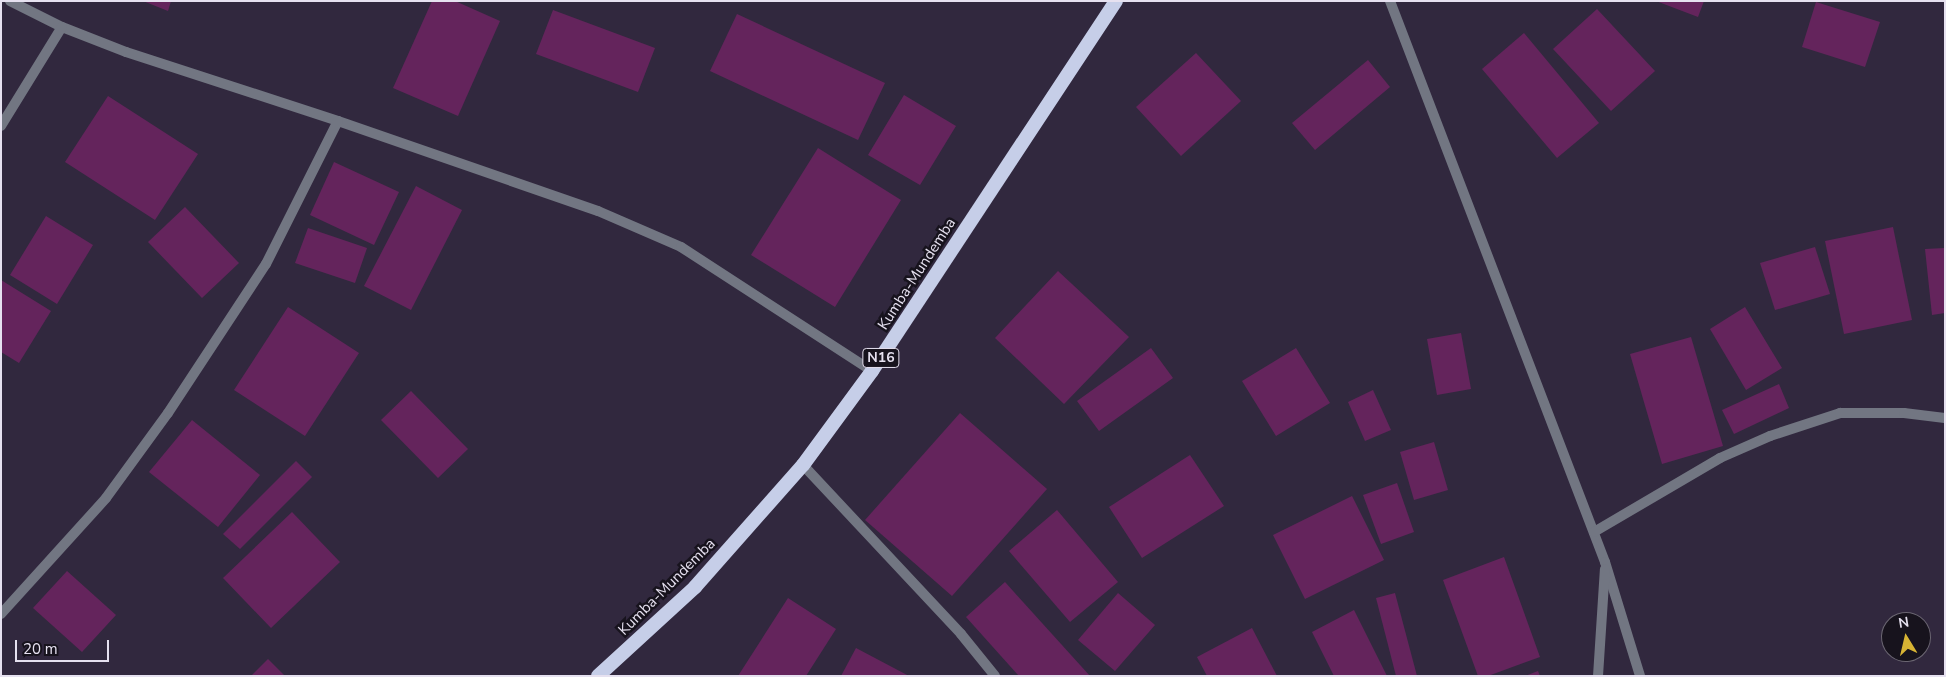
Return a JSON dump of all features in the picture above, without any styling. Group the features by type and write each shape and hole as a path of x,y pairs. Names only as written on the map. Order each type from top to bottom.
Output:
{"highway":[{"name":"Kumba-Mundemba","path":"598,676 694,587 803,465 872,371 1116,1"}],"street":[{"path":"10,1 62,27 126,52 338,121 598,211 681,247 872,371"},
{"path":"1390,1 1594,532 1640,676"},
{"path":"1,126 62,27"},
{"path":"1,614 106,498 168,413 266,264 338,121"},
{"path":"1594,532 1720,458 1770,436 1840,413 1904,413 1945,418"},
{"path":"803,465 961,634 995,676"},
{"path":"1598,676 1605,562"}],"building":[{"path":"143,1 171,1 168,11"},
{"path":"432,1 455,1 500,21 458,116 393,88"},
{"path":"1656,1 1704,1 1698,17"},
{"path":"1816,2 1880,22 1865,67 1802,47"},
{"path":"1597,9 1655,71 1611,111 1553,49"},
{"path":"553,10 655,48 638,92 536,54"},
{"path":"737,14 885,83 858,140 710,71"},
{"path":"1524,33 1599,123 1557,158 1482,69"},
{"path":"1196,53 1241,101 1181,156 1136,107"},
{"path":"1368,60 1390,87 1315,150 1292,123"},
{"path":"904,95 956,126 920,185 868,155"},
{"path":"108,96 198,154 155,220 65,162"},
{"path":"818,148 901,200 835,307 751,255"},
{"path":"334,162 399,192 374,245 310,215"},
{"path":"416,186 462,210 411,310 364,286"},
{"path":"185,207 239,263 202,298 148,242"},
{"path":"46,216 93,245 57,304 10,275"},
{"path":"1893,227 1912,320 1844,334 1825,241"},
{"path":"308,228 367,248 355,283 295,263"},
{"path":"1815,247 1830,294 1775,310 1760,263"},
{"path":"1945,248 1945,313 1932,315 1925,249"},
{"path":"1058,271 1129,337 1064,404 995,338"},
{"path":"1,280 51,311 19,363 1,352"},
{"path":"288,307 359,353 305,436 234,390"},
{"path":"1745,307 1782,368 1746,390 1710,329"},
{"path":"1461,333 1471,389 1437,395 1427,339"},
{"path":"1691,337 1723,446 1662,464 1630,354"},
{"path":"1151,348 1173,378 1099,431 1077,401"},
{"path":"1296,348 1330,403 1276,436 1242,381"},
{"path":"1779,384 1789,408 1734,434 1722,410"},
{"path":"1373,390 1391,430 1365,441 1348,402"},
{"path":"411,391 468,449 438,478 381,420"},
{"path":"960,413 1047,489 952,596 865,520"},
{"path":"192,420 260,475 218,527 149,472"},
{"path":"1434,442 1448,490 1414,500 1400,452"},
{"path":"1190,455 1224,506 1142,558 1109,507"},
{"path":"296,461 312,477 240,549 223,534"},
{"path":"1397,483 1414,532 1381,544 1363,495"},
{"path":"1352,496 1384,560 1305,599 1273,535"},
{"path":"1057,510 1118,582 1070,622 1009,551"},
{"path":"292,512 340,562 271,628 223,578"},
{"path":"1504,557 1540,657 1488,676 1478,676 1443,580"},
{"path":"67,571 116,615 82,652 33,608"},
{"path":"1005,582 1090,676 1019,676 966,617"},
{"path":"1118,593 1155,625 1115,671 1078,640"},
{"path":"1395,593 1417,676 1396,676 1376,598"},
{"path":"788,598 836,629 806,676 738,676"},
{"path":"1354,610 1387,676 1334,676 1312,632"},
{"path":"1252,628 1277,676 1207,676 1197,657"},
{"path":"856,648 909,676 841,676"},
{"path":"268,659 285,676 251,676"},
{"path":"1538,671 1540,676 1525,676"}]}
